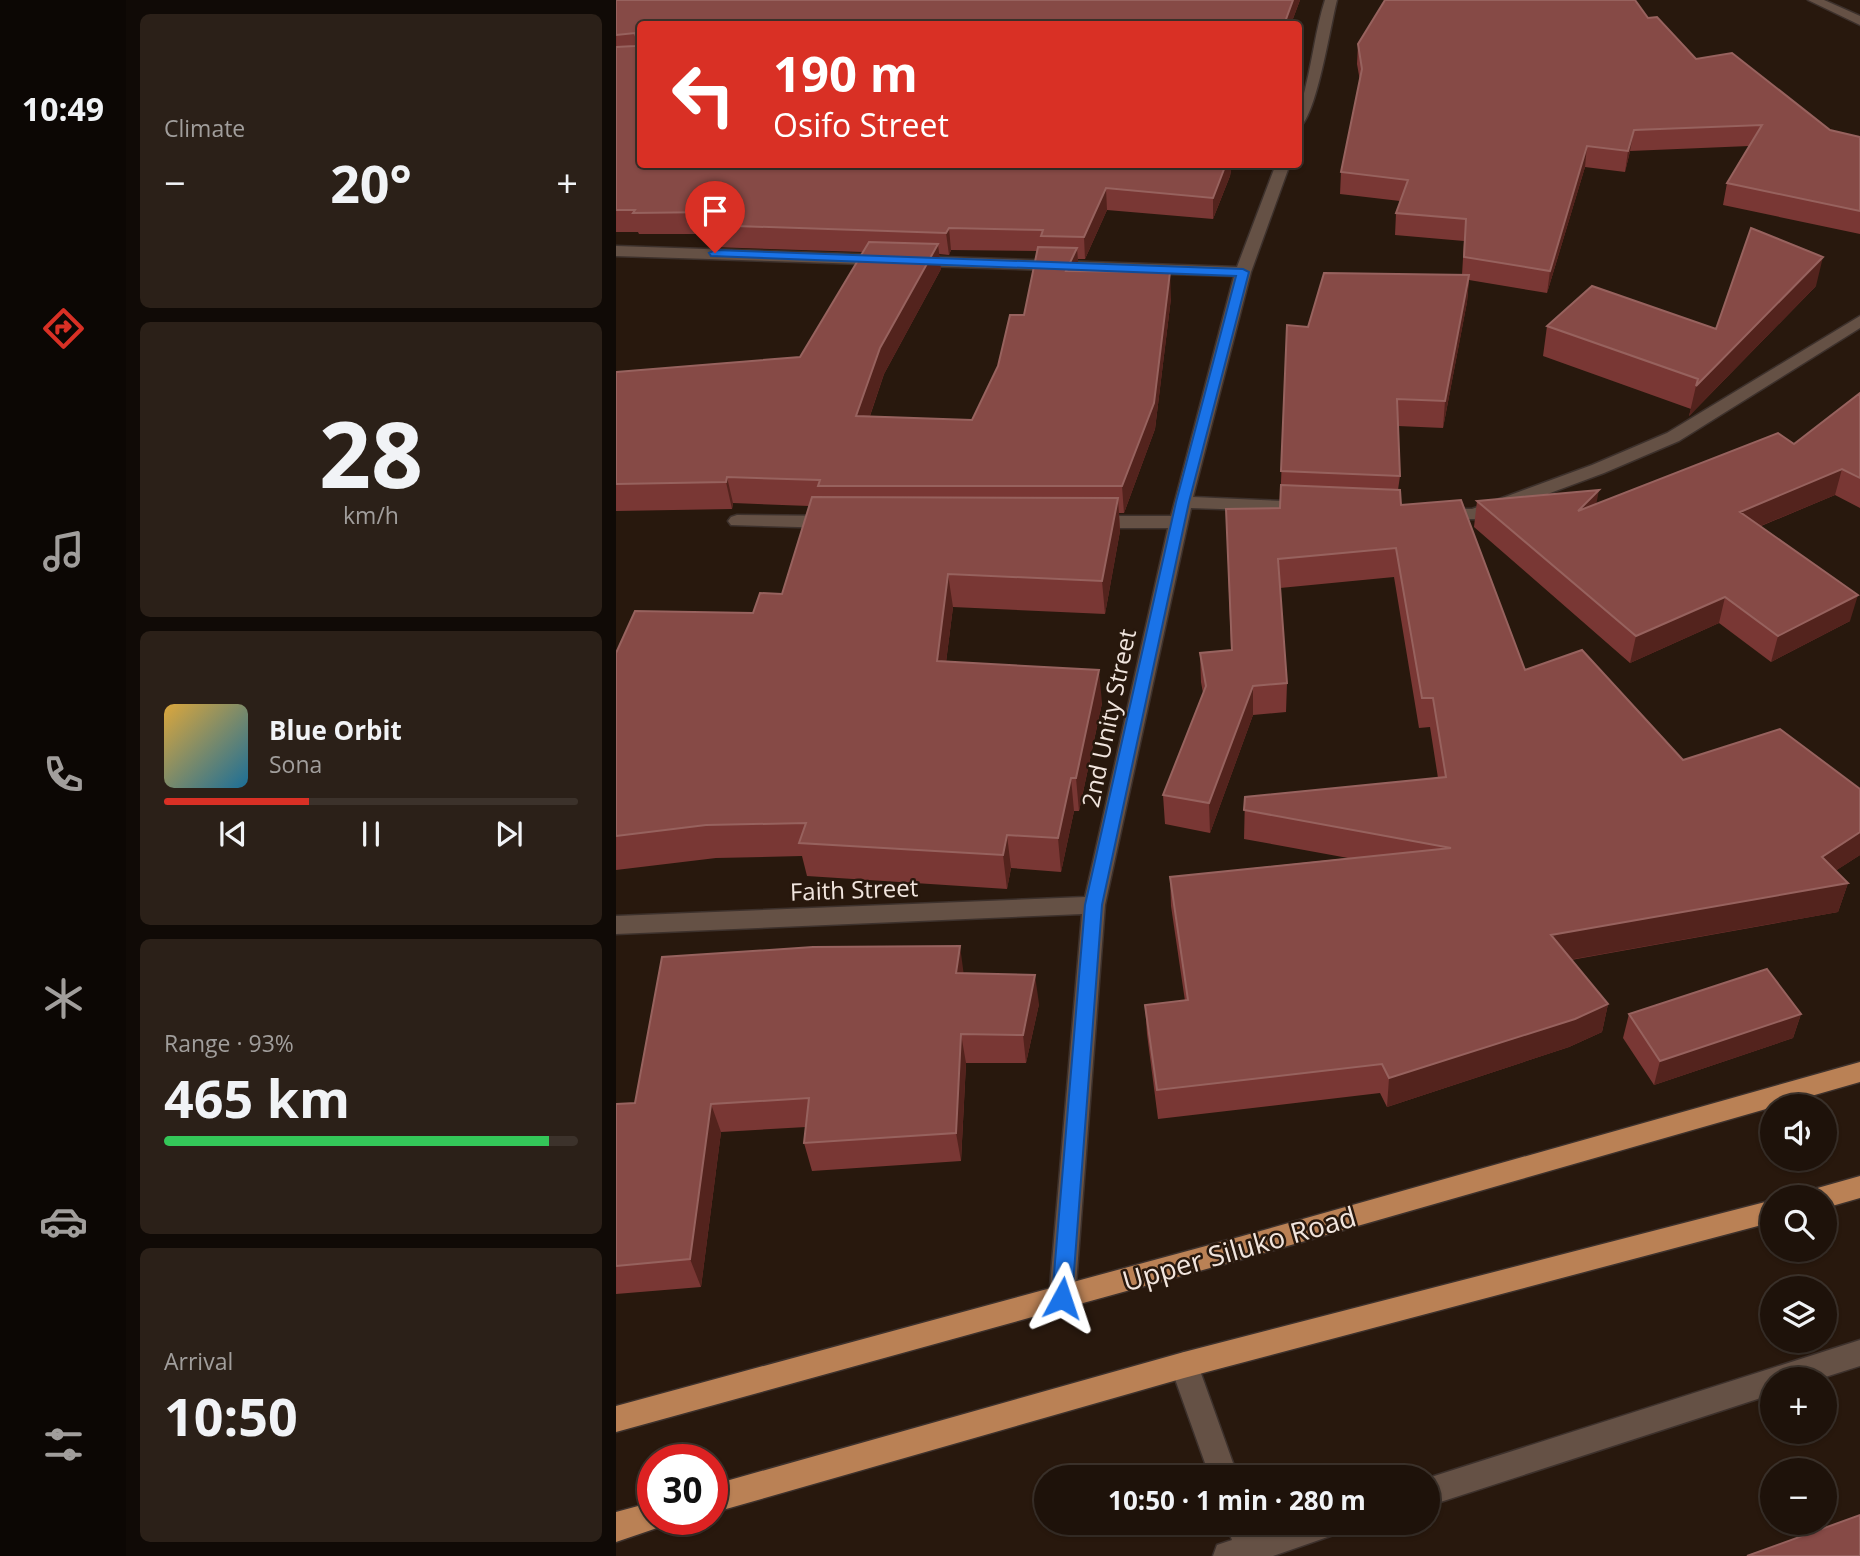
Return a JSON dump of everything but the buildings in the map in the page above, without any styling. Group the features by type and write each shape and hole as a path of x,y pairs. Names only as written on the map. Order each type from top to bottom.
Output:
{"main road":[{"name":"Upper Siluko Road","path":"616,1419 1546,1163 1860,1072"},
{"path":"1837,1193 1860,1187"},
{"path":"728,1494 968,1423 1760,1215"},
{"path":"616,1527 637,1521"}],"street":[{"path":"1305,87 1331,0"},
{"path":"1814,0 1860,21"},
{"name":"2nd Unity Street","path":"1062,1298 1094,905 1180,512 1243,272 1282,168"},
{"path":"616,251 1243,272"},
{"path":"1418,513 1474,515 1661,443 1860,321"},
{"path":"1071,522 1180,512 1321,508"},
{"path":"737,521 857,522"},
{"name":"Faith Street","path":"616,925 1094,905"},
{"path":"1817,1367 1860,1353"},
{"path":"1184,1365 1220,1465"},
{"path":"1440,1488 1760,1385"},
{"path":"1242,1546 1283,1535"}],"route":[{"path":"715,253 1243,272 1182,502 1094,905 1062,1298"}]}
